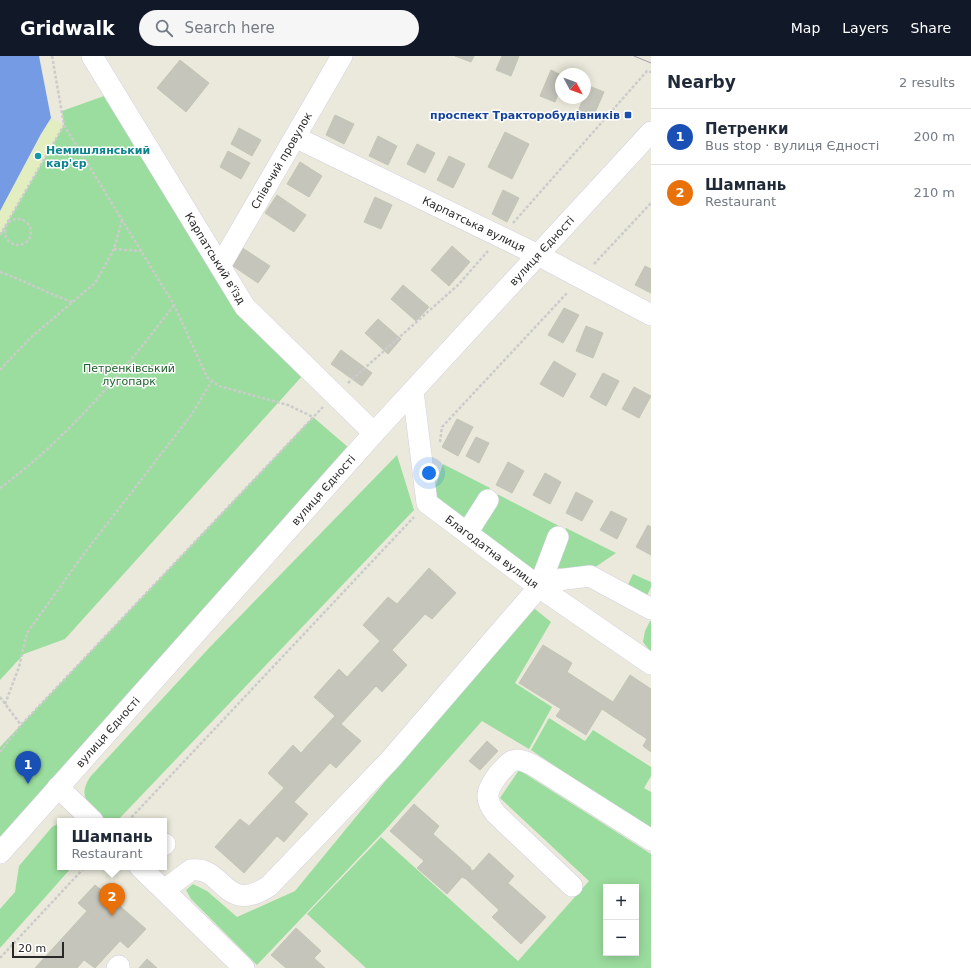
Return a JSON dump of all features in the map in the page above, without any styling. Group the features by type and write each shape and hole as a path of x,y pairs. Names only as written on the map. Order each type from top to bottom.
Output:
{"street":[{"name":"Карпатський в'їзд","path":"92,56 245,307 374,433"},
{"name":"Співочий провулок","path":"220,266 342,56"},
{"name":"вулиця Єдності","path":"0,853 374,433 651,132"},
{"name":"Карпатська вулиця","path":"295,137 538,254 651,315"},
{"path":"413,391 427,503"},
{"path":"467,533 488,500"},
{"name":"Благодатна вулиця","path":"427,503 539,587 651,664"},
{"path":"164,890 191,870 196,869 212,875 229,892 234,894 249,895 269,886 390,760 539,587 558,537"},
{"path":"539,587 557,580 590,576 651,609"},
{"path":"572,886 496,814 489,804 487,797 490,786 506,766 512,761 520,760 536,767 651,840"},
{"path":"58,787 90,818"},
{"path":"144,870 244,968"}],"path":[{"path":"52,56 64,125 123,219 174,305 207,377 211,382 219,386 288,405 313,418"},
{"path":"0,235 8,223 16,219 25,221 30,228 30,237 24,243 12,244 5,235 6,227 64,125"},
{"path":"439,443 442,428 651,203"},
{"path":"0,370 29,339 95,283 114,249 123,219"},
{"path":"114,249 142,252"},
{"path":"0,272 28,283 43,291 73,302"},
{"path":"0,488 43,453 92,406 174,305"},
{"path":"5,704 19,667 27,633 84,555 192,414 211,382"},
{"path":"0,752 21,725 335,395"},
{"path":"131,818 427,503"},
{"path":"0,698 21,725"},
{"path":"0,958 82,870"}],"green space":[{"name":"Петренківський лугопарк","path":"107,95 304,374 65,639 24,654 0,680 0,235 64,125 62,111"},
{"path":"313,417 356,454 0,854 0,747"},
{"path":"397,455 414,510 120,818 103,818 87,802 85,797 84,791 90,777 210,647"},
{"path":"443,464 490,488 467,528 430,502"},
{"path":"497,494 559,526 536,579 473,533"},
{"path":"566,528 616,553 588,572 550,567"},
{"path":"633,574 651,582 651,587 645,600 625,591"},
{"path":"530,605 551,622 515,683 552,707 529,749 482,721 387,828 257,965 191,899 186,890 193,884 207,891 237,917 295,891"},
{"path":"650,621 651,652 643,642 645,631"},
{"path":"549,718 585,741 593,730 651,767 651,776 644,788 651,792 651,831 531,750"},
{"path":"519,770 651,854 651,968 366,968 307,914 381,837 518,961 589,881 500,798"},
{"path":"57,824 57,870 69,870 0,948 0,909 15,892 19,866 52,827"}],"sand":[{"name":"Немишлянський кар'єр","path":"51,118 64,125 0,235 0,211"}],"water":[{"path":"0,56 39,56 51,118 0,211"}],"building":[{"path":"455,56 474,56 471,62"},
{"path":"502,56 519,56 511,76 496,70"},
{"path":"180,60 209,83 186,112 157,88"},
{"path":"551,70 555,72 555,102 540,96"},
{"path":"591,87 604,92 593,117 578,111 581,104 591,104"},
{"path":"335,115 354,124 344,144 326,135"},
{"path":"239,128 261,140 252,156 231,144"},
{"path":"505,132 529,144 512,179 488,167"},
{"path":"378,136 397,146 388,165 369,156"},
{"path":"417,144 435,153 425,173 407,164"},
{"path":"228,151 250,163 241,179 220,167"},
{"path":"449,156 465,164 453,188 437,180"},
{"path":"300,162 322,176 309,197 287,184"},
{"path":"503,190 519,198 507,222 492,214"},
{"path":"277,195 306,215 294,232 265,213"},
{"path":"375,197 392,205 381,229 364,222"},
{"path":"452,246 470,262 449,286 431,270"},
{"path":"241,247 270,266 258,283 230,264"},
{"path":"645,266 651,269 651,293 635,285"},
{"path":"403,285 429,307 416,321 391,299"},
{"path":"564,308 579,315 563,343 548,335"},
{"path":"378,319 401,339 388,354 365,333"},
{"path":"586,326 603,333 593,358 576,351"},
{"path":"341,350 372,373 362,386 331,364"},
{"path":"554,361 576,374 563,397 540,384"},
{"path":"603,373 619,381 606,406 590,397"},
{"path":"634,387 651,396 639,418 622,409"},
{"path":"457,419 473,427 458,456 442,447"},
{"path":"476,437 489,443 479,463 466,456"},
{"path":"508,462 524,471 512,493 496,485"},
{"path":"545,473 561,482 550,504 533,495"},
{"path":"576,492 593,501 582,521 566,513"},
{"path":"611,511 627,519 617,539 600,530"},
{"path":"648,525 651,527 651,555 636,547"},
{"path":"429,568 456,593 432,619 425,614 392,650 407,665 382,692 376,686 341,724 361,741 336,768 309,744 335,716 314,697 339,669 347,677 380,641 363,625 388,597 397,604"},
{"path":"543,645 572,663 567,672 613,702 630,675 651,689 651,752 643,746 647,739 602,709 586,735 556,716 561,709 519,683"},
{"path":"487,741 498,751 480,770 469,761"},
{"path":"309,744 330,763 294,802 308,814 284,842 277,836 244,873 215,847 240,819 249,826 284,788 268,773 293,745 301,753"},
{"path":"414,804 439,826 433,834 471,868 470,869 473,871 489,853 514,876 508,883 546,917 521,944 492,917 499,910 466,879 462,877 447,894 417,868 424,861 390,831"},
{"path":"95,885 104,892 109,885 118,893 112,899 146,929 128,948 78,903"},
{"path":"87,911 120,941 95,968 84,960 77,968 35,968"},
{"path":"296,928 321,951 314,958 325,968 286,968 271,955"},
{"path":"147,959 157,968 139,968"}],"tram line":[{"path":"634,56 651,63"}],"place":[{"name":"проспект Тракторобудівників","path":"628,115"},
{"name":"Немишлянський кар'єр","path":"38,156"},
{"name":"Петренки","path":"28,784"},
{"name":"Шампань","path":"112,916"}]}
